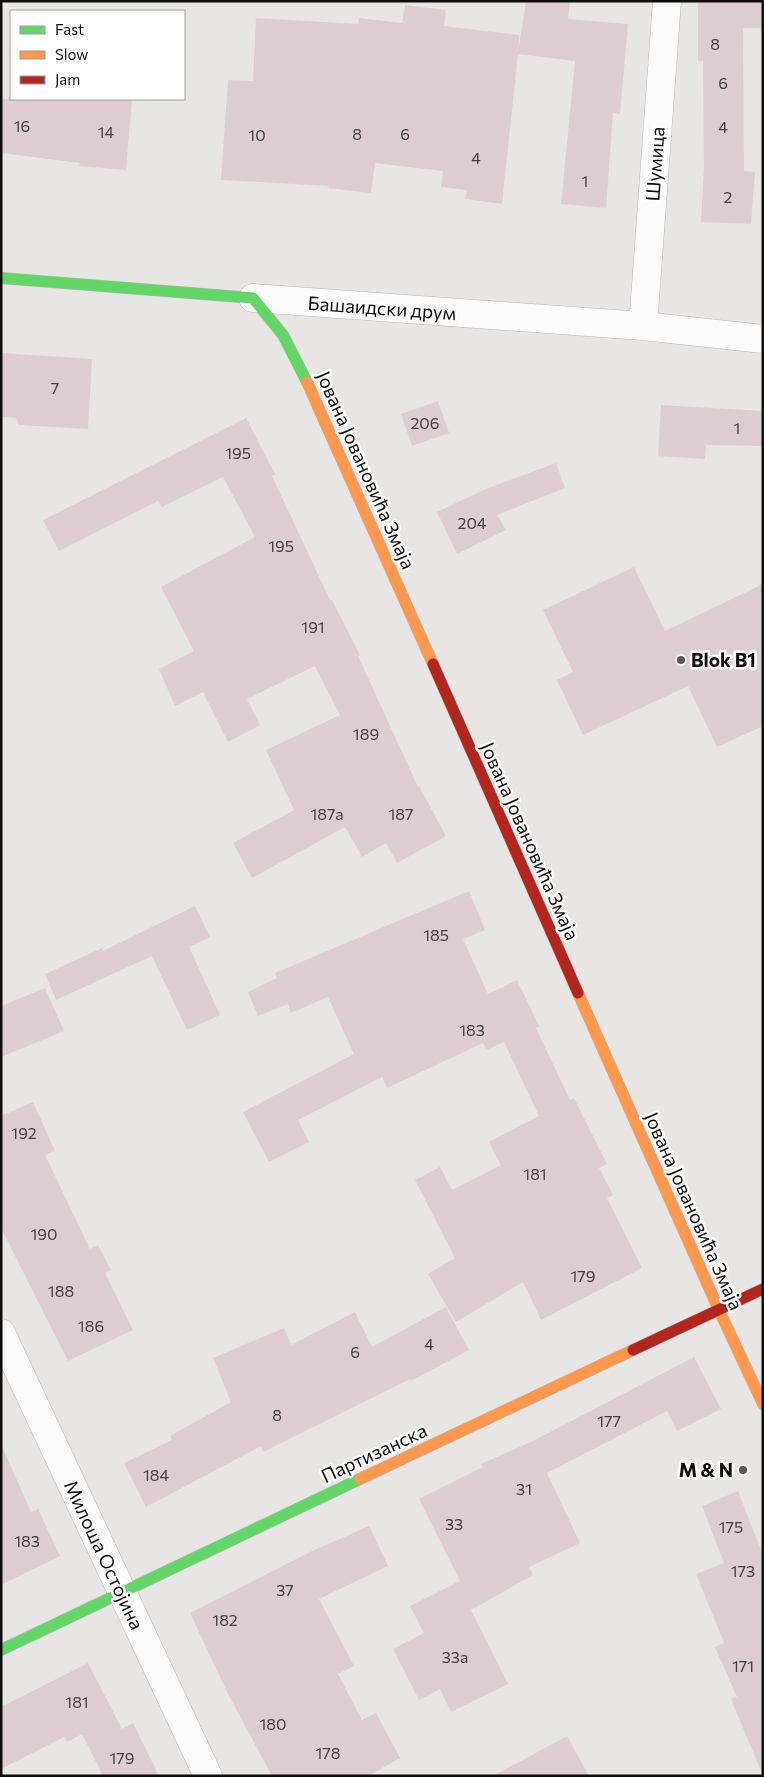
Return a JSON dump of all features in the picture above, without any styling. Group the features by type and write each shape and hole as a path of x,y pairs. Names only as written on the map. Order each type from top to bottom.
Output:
{"street":[{"name":"Шумица","path":"642,326 667,1"},
{"name":"Башаидски друм","path":"1,278 642,326 763,339"},
{"name":"Јована Јовановића Змаја","path":"254,298 283,335 308,383 719,1310 763,1404"},
{"name":"Партизанска","path":"1,1650 763,1289"},
{"name":"Милоша Остојина","path":"1,1333 208,1776"}],"building":[{"path":"526,1 570,1 568,19 628,24 620,114 613,113 606,208 561,204 575,61 518,54 502,204 465,199 467,190 441,187 443,171 375,163 371,193 328,188 329,186 221,180 228,80 253,81 256,18 358,24 359,18 402,23 405,5 446,10 444,26 519,35 518,53"},
{"path":"698,1 763,1 763,28 743,28 744,171 755,172 751,224 701,222 704,168 703,61 698,61"},
{"path":"1,99 132,100 126,170 79,166 80,163 1,153"},
{"path":"1,353 92,359 88,429 19,425 16,418 1,417"},
{"path":"438,401 449,433 412,446 401,414"},
{"path":"661,405 763,411 763,446 706,445 705,459 658,456"},
{"path":"246,418 275,474 272,476 330,600 332,600 360,655 358,656 418,787 446,836 397,863 386,843 362,857 345,827 252,878 233,843 294,810 266,750 340,715 315,666 247,699 260,725 228,742 203,692 175,706 159,669 194,651 161,587 255,537 223,477 162,507 158,501 59,551 43,520"},
{"path":"556,463 565,488 497,515 506,530 457,554 437,512 486,489"},
{"name":"Blok B1","path":"634,567 665,631 763,584 763,726 717,747 688,686 583,735 557,680 573,672 543,610"},
{"path":"469,891 485,930 463,939 488,994 517,980 539,1026 536,1028 570,1100 574,1098 607,1164 599,1168 613,1195 607,1198 642,1268 541,1320 523,1282 456,1322 428,1274 455,1258 415,1180 440,1167 452,1190 501,1165 489,1142 539,1116 504,1042 486,1050 483,1043 387,1088 382,1077 298,1120 309,1142 269,1162 243,1112 354,1054 328,997 291,1013 288,1004 258,1016 248,992 277,978 275,973"},
{"path":"195,906 210,937 189,947 220,1015 187,1030 152,956 56,1000 45,974 102,948 103,951"},
{"path":"45,988 64,1031 1,1057 1,1006"},
{"path":"33,1102 55,1151 45,1155 90,1249 98,1245 111,1270 105,1273 133,1330 68,1361 1,1228 1,1116"},
{"path":"446,1307 469,1350 411,1381 410,1379 263,1452 261,1446 146,1507 124,1463 172,1440 170,1436 231,1402 213,1358 284,1328 291,1345 355,1312 372,1347"},
{"path":"694,1357 721,1409 677,1431 667,1411 547,1473 580,1543 529,1567 533,1575 471,1610 508,1684 451,1712 440,1689 419,1700 393,1649 424,1633 410,1606 460,1581 419,1499 483,1467 481,1464 531,1442"},
{"path":"1,1444 31,1512 38,1509 60,1556 1,1585"},
{"path":"738,1491 763,1555 763,1776 731,1699 737,1697 715,1647 724,1643 696,1574 724,1563 702,1506"},
{"path":"369,1526 388,1566 319,1599 354,1666 338,1674 362,1720 376,1713 400,1758 368,1776 272,1776 228,1694 190,1613 310,1552"},
{"path":"88,1663 122,1729 133,1723 159,1776 103,1776 82,1734 67,1742 64,1737 1,1769 1,1707"},
{"path":"567,1736 589,1776 493,1776"}],"traffic: fast":[{"path":"1,278 253,298 283,335 307,382"},
{"path":"1,1650 360,1479"}],"traffic: slow":[{"path":"307,382 433,664"},
{"path":"578,993 719,1310 763,1404"},
{"path":"360,1479 633,1350"}],"traffic: jam":[{"path":"433,664 578,993"},
{"path":"633,1350 763,1289"}],"place":[{"name":"Blok B1","path":"681,660"},
{"name":"M & N","path":"743,1470"}]}
